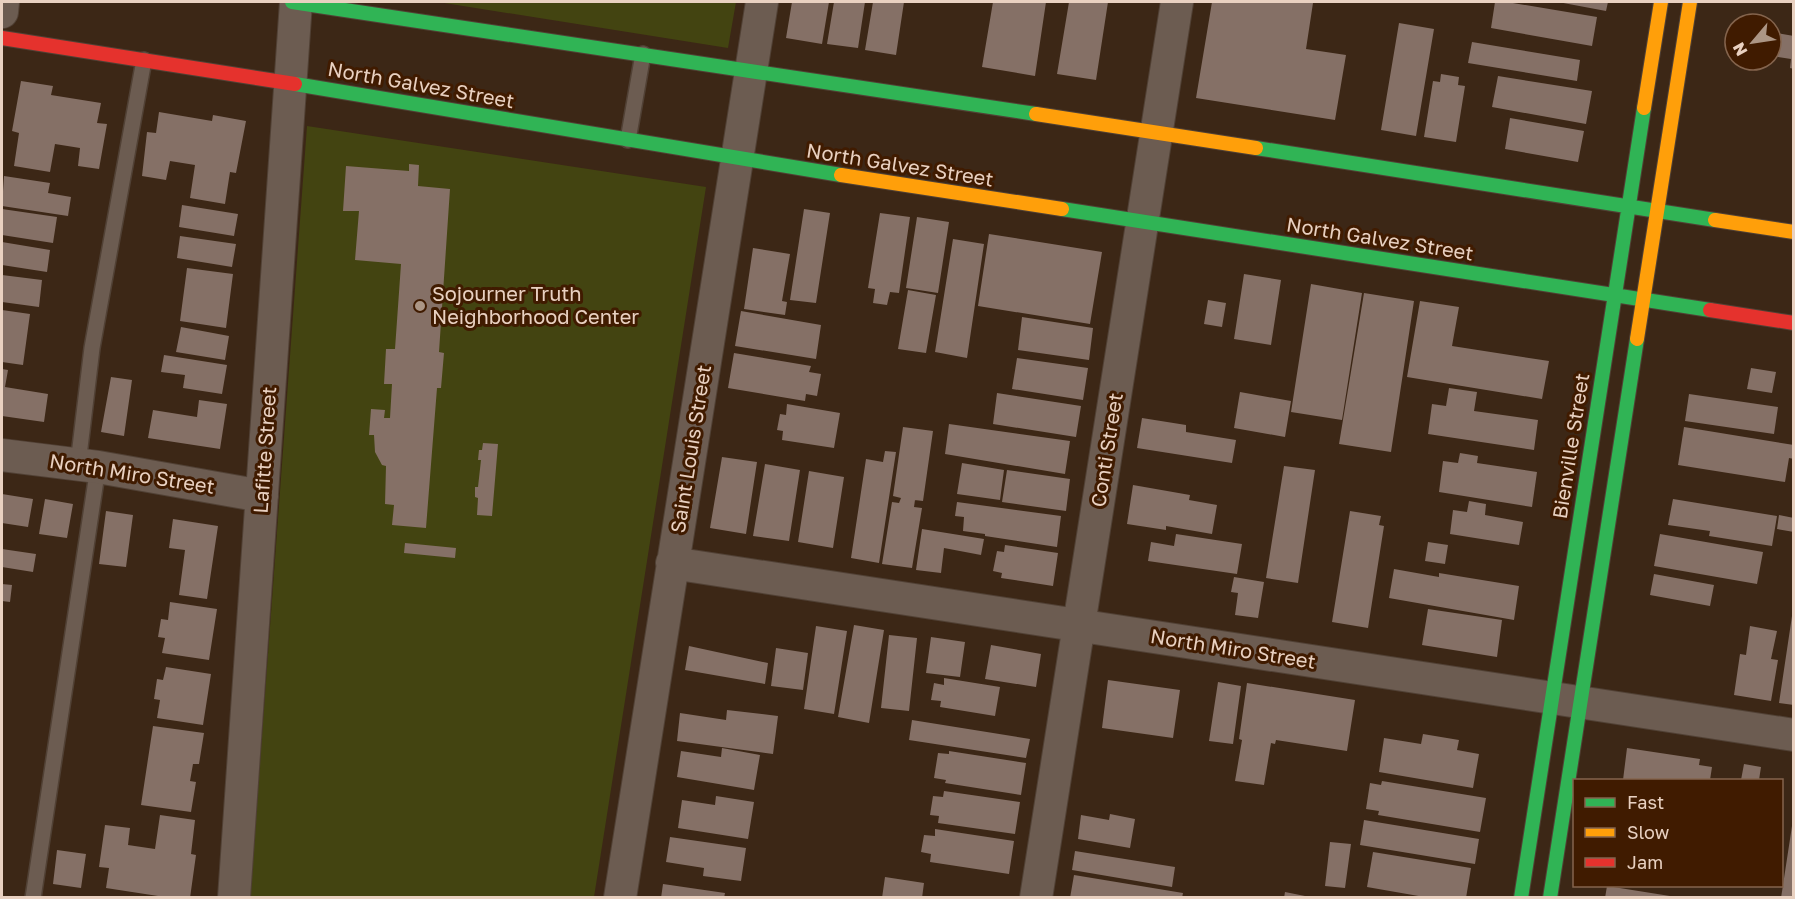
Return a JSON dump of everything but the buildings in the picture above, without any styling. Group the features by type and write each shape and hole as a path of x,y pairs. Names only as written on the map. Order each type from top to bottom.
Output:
{"street":[{"path":"2,12 3,2"},
{"path":"295,2 752,70 1794,232"},
{"name":"Lafitte Street","path":"234,897 295,2"},
{"name":"Saint Louis Street","path":"620,897 762,2"},
{"name":"Conti Street","path":"1036,897 1177,2"},
{"name":"Bienville Street","path":"1550,897 1567,700 1615,294 1661,2"},
{"name":"Bienville Street","path":"1521,897 1567,700 1644,300 1690,2"},
{"name":"North Galvez Street","path":"2,38 291,83 738,159 1794,323"},
{"name":"North Miro Street","path":"2,455 88,466 262,496"},
{"name":"North Miro Street","path":"672,563 1794,735"}],"lane":[{"path":"628,141 643,54"},
{"path":"33,897 88,466 93,348 144,60"}],"shaded area":[{"path":"438,2 736,2 728,48"},
{"path":"307,126 706,187 594,897 250,898"}],"traffic: fast":[{"path":"292,2 1036,114"},
{"path":"295,84 841,175"},
{"path":"1521,898 1644,108"},
{"path":"1256,148 1715,220"},
{"path":"1062,209 1710,310"},
{"path":"1550,898 1637,339"}],"traffic: slow":[{"path":"1644,108 1661,2"},
{"path":"1637,339 1690,2"},
{"path":"1036,114 1256,148"},
{"path":"841,175 1062,209"},
{"path":"1715,220 1794,232"}],"traffic: jam":[{"path":"2,38 295,84"},
{"path":"1710,310 1794,323"}],"place":[{"name":"Sojourner Truth Neighborhood Center","path":"420,306"}]}
